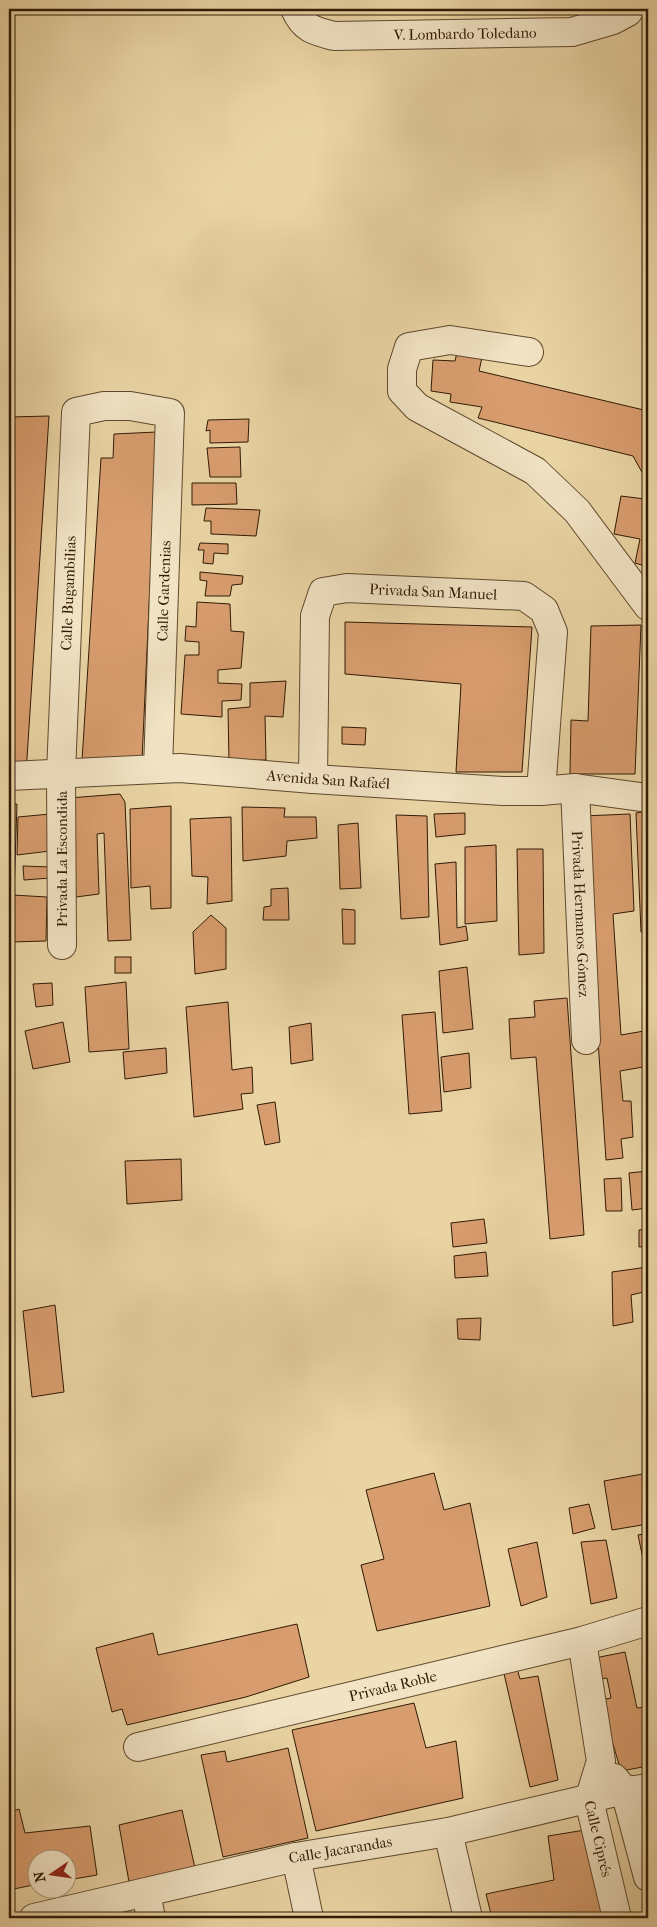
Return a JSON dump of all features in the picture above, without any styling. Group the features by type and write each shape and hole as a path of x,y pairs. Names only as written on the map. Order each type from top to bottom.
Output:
{"street":[{"name":"V. Lombardo Toledano","path":"298,14 312,30 334,36 572,32 612,20 628,12 630,9"},
{"path":"528,352 450,340 410,346 402,369 402,391 417,407 535,471 577,511 648,606"},
{"name":"Calle Bugambilias","path":"61,773 76,412 104,406 130,406 170,413"},
{"name":"Calle Gardenias","path":"158,769 170,413"},
{"name":"Privada San Manuel","path":"313,779 315,616 323,592 346,588 524,596 544,610 553,632 541,791"},
{"name":"Avenida San Rafaél","path":"9,776 180,768 313,779 503,791 541,791 575,788 648,798"},
{"name":"Privada La Escondida","path":"61,773 62,945"},
{"name":"Privada Hermanos Gómez","path":"575,788 586,1040"},
{"name":"Privada Roble","path":"138,1747 582,1641 648,1622"},
{"name":"Calle Ciprés","path":"582,1641 601,1761 589,1800 617,1918"},
{"name":"Calle Ciprés","path":"601,1761 636,1789 648,1877"},
{"name":"Calle Jacarandas","path":"34,1918 149,1906 296,1857 448,1832 636,1789"},
{"path":"448,1832 468,1918"},
{"path":"296,1857 309,1918"}],"building":[{"path":"458,348 483,353 479,371 648,411 648,483 633,456 478,418 482,407 450,402 451,394 431,391 433,360 455,361"},
{"path":"49,416 26,774 9,773 9,417"},
{"path":"249,419 248,442 210,443 210,430 206,431 208,420"},
{"path":"157,432 142,760 82,761 101,458 113,458 114,434"},
{"path":"240,447 241,477 210,477 207,448"},
{"path":"192,483 236,483 237,504 192,505"},
{"path":"621,496 645,499 642,513 648,514 648,567 635,563 640,539 614,534"},
{"path":"206,508 260,510 256,536 211,534 211,521 204,521"},
{"path":"200,543 228,544 228,554 214,553 213,564 203,563 204,550 198,550"},
{"path":"200,572 243,576 242,584 232,585 230,596 205,596 207,581 200,580"},
{"path":"197,602 230,604 231,631 244,632 241,668 218,670 218,683 242,684 241,700 222,701 222,717 181,714 185,655 199,655 199,642 185,641 186,626 196,627"},
{"path":"345,622 532,627 522,772 456,772 461,684 345,674"},
{"path":"641,625 635,774 570,774 571,720 588,721 591,626"},
{"path":"286,681 283,717 265,716 266,760 229,761 228,709 250,707 250,683"},
{"path":"342,727 366,728 365,745 342,744"},
{"path":"120,794 125,802 131,940 108,941 104,833 97,834 99,894 76,897 69,798"},
{"path":"17,804 14,892 9,892 9,805"},
{"path":"171,806 171,908 151,909 150,886 131,888 130,809"},
{"path":"242,807 285,808 284,817 316,817 317,838 287,841 286,856 243,861"},
{"path":"648,811 648,932 641,932 636,813"},
{"path":"465,813 465,834 436,837 434,814"},
{"path":"50,814 50,851 17,855 18,817"},
{"path":"630,814 634,911 613,914 621,1035 644,1031 643,1020 648,1018 648,1077 645,1077 643,1067 620,1071 623,1101 631,1101 633,1137 621,1139 623,1158 606,1160 583,816"},
{"path":"396,815 427,816 429,917 401,919"},
{"path":"231,817 232,901 207,904 208,877 192,876 190,819"},
{"path":"358,823 361,888 340,889 338,825"},
{"path":"496,845 497,921 465,924 465,847"},
{"path":"517,849 543,849 544,953 519,955"},
{"path":"456,862 457,928 466,926 468,940 440,945 435,864"},
{"path":"23,866 50,867 50,878 24,880"},
{"path":"288,888 289,920 263,920 264,907 271,906 271,889"},
{"path":"13,895 47,897 46,941 10,942"},
{"path":"342,909 355,910 355,944 343,944"},
{"path":"211,915 226,928 226,969 195,974 193,932"},
{"path":"115,957 131,957 131,973 115,973"},
{"path":"467,967 473,1029 443,1033 439,971"},
{"path":"126,982 129,1049 89,1052 85,987"},
{"path":"52,983 53,1005 36,1007 33,984"},
{"path":"567,998 584,1235 550,1239 536,1057 511,1059 509,1019 535,1017 534,1001"},
{"path":"228,1002 232,1070 252,1067 253,1093 241,1094 243,1109 194,1117 186,1007"},
{"path":"435,1012 442,1111 409,1114 402,1015"},
{"path":"63,1022 70,1062 33,1069 25,1031"},
{"path":"311,1023 313,1060 291,1064 289,1027"},
{"path":"166,1048 167,1073 125,1079 123,1052"},
{"path":"469,1053 471,1088 444,1092 441,1057"},
{"path":"275,1102 280,1142 265,1145 257,1105"},
{"path":"181,1159 182,1200 127,1204 125,1161"},
{"path":"648,1171 648,1208 632,1210 629,1173"},
{"path":"621,1178 622,1211 606,1211 604,1179"},
{"path":"484,1219 487,1243 453,1247 451,1223"},
{"path":"648,1229 648,1246 639,1247 639,1230"},
{"path":"486,1252 488,1276 455,1278 454,1256"},
{"path":"648,1267 648,1291 631,1295 633,1322 613,1326 612,1272"},
{"path":"55,1305 64,1392 32,1397 23,1311"},
{"path":"481,1318 480,1340 458,1339 457,1319"},
{"path":"434,1473 444,1510 470,1503 490,1606 377,1631 361,1565 384,1559 366,1490"},
{"path":"648,1473 648,1524 612,1530 604,1481"},
{"path":"589,1504 595,1528 573,1534 569,1508"},
{"path":"648,1533 648,1578 647,1578 638,1535"},
{"path":"606,1540 617,1598 591,1604 581,1542"},
{"path":"537,1542 547,1597 521,1606 508,1549"},
{"path":"297,1624 309,1677 246,1697 127,1725 122,1709 112,1712 96,1648 153,1633 158,1655"},
{"path":"625,1652 637,1708 648,1707 648,1766 621,1771 600,1700 611,1698 607,1678 593,1680 590,1659"},
{"path":"515,1661 520,1679 538,1676 558,1780 530,1787 502,1665"},
{"path":"414,1703 426,1748 456,1741 463,1798 316,1831 292,1730"},
{"path":"288,1748 308,1838 223,1857 201,1755 225,1751 227,1762"},
{"path":"19,1809 25,1833 90,1826 97,1875 78,1878 78,1850 28,1850 28,1886 9,1890 9,1812"},
{"path":"182,1810 195,1868 129,1882 119,1825"},
{"path":"585,1830 607,1918 492,1918 486,1894 554,1880 548,1836"}]}
